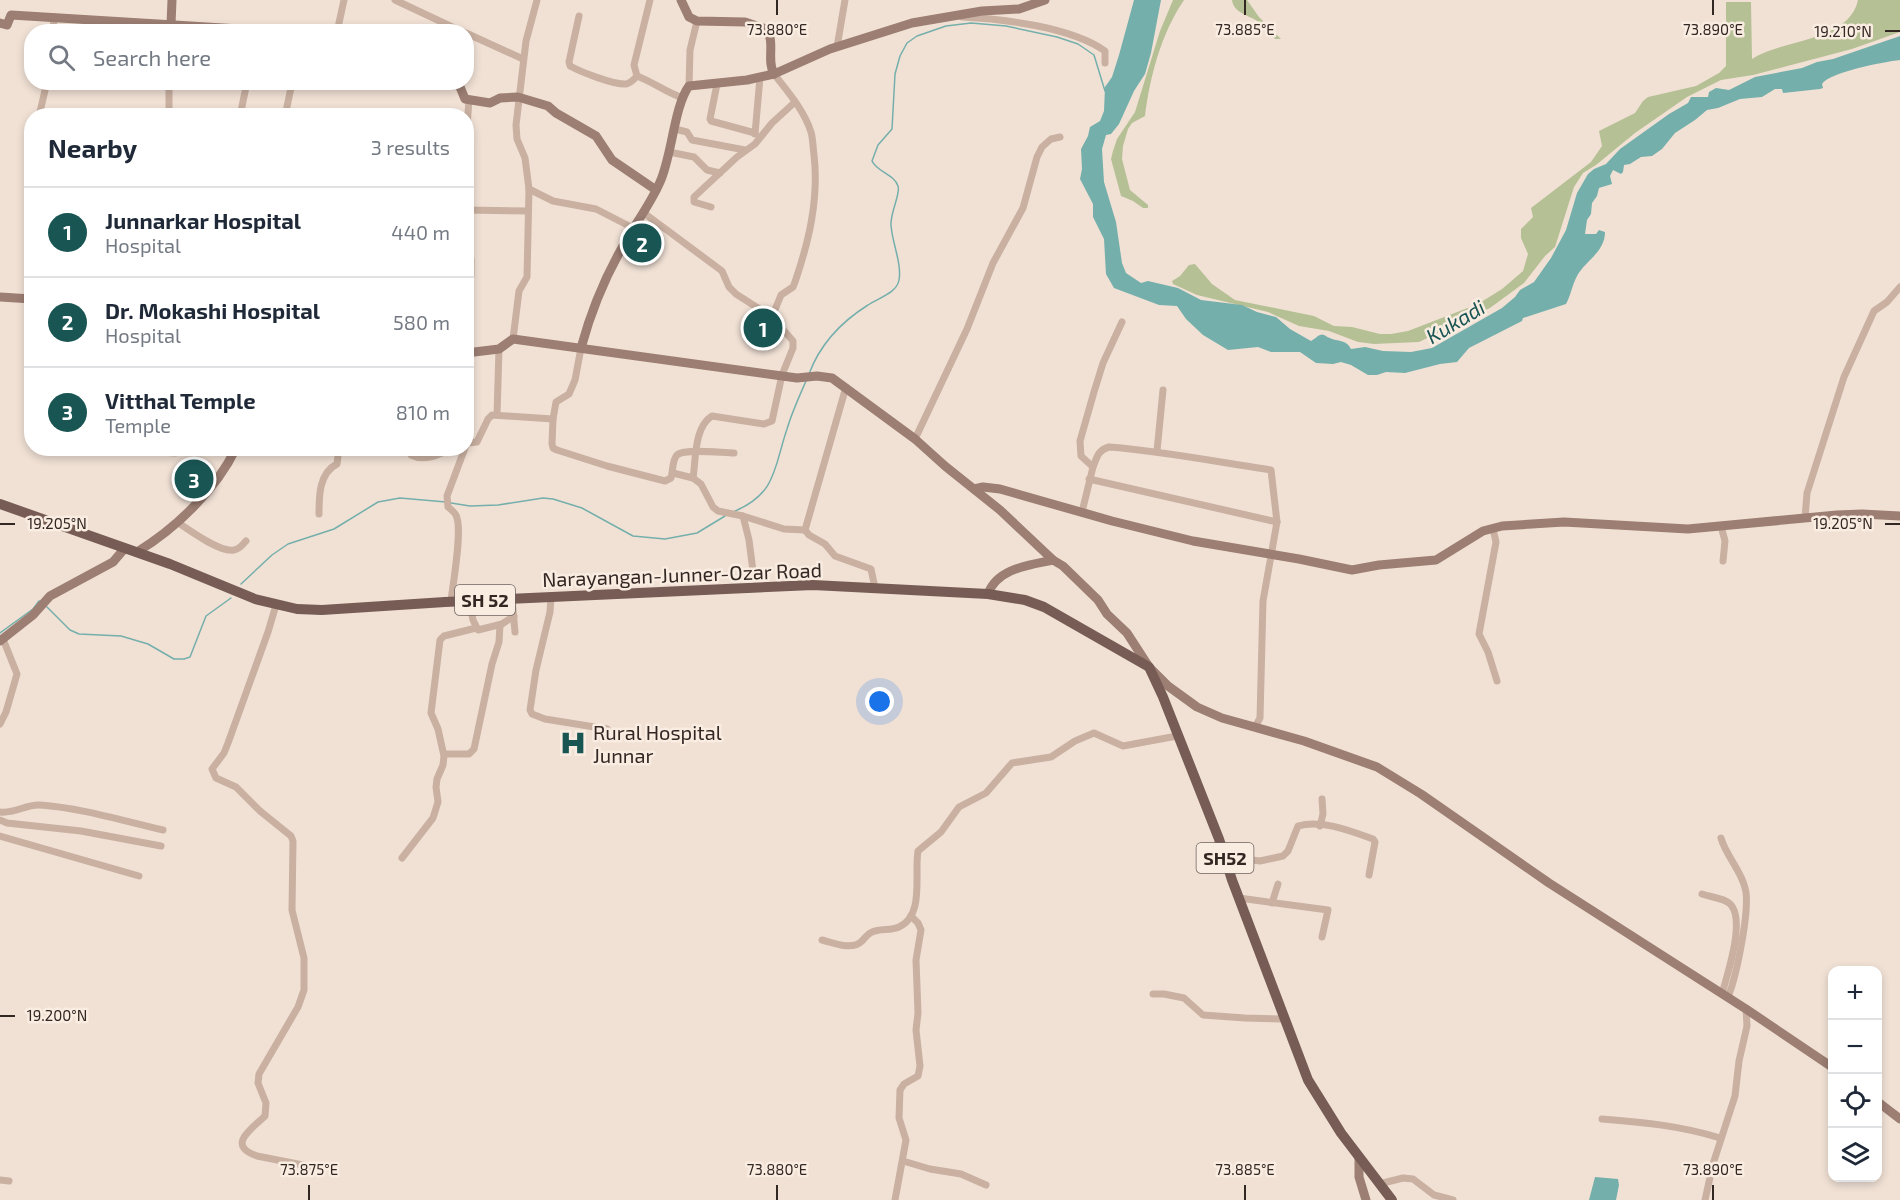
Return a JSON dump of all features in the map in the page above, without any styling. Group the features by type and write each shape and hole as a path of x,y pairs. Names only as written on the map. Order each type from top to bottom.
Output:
{"main road":[{"name":"Narayangan-Junner-Ozar Road","path":"0,504 195,573 255,599 276,605 322,610 512,598 813,585 988,594 1025,600 1044,607 1149,667"},
{"name":"SH52","path":"1149,667 1219,839 1308,1080 1323,1107 1392,1200"}],"street":[{"path":"171,24 172,0"},
{"path":"339,24 344,0"},
{"path":"395,0 448,24"},
{"path":"513,339 519,291 527,277 529,189 525,158 517,139 519,97 523,59 537,0"},
{"path":"650,0 634,65 638,76 683,98"},
{"path":"681,0 689,17 697,21 744,22 766,29 770,39 770,63 774,74 806,119 812,134 815,190 813,216 806,250 793,287 781,295 772,317"},
{"path":"837,47 845,0"},
{"path":"689,86 717,84 774,74 837,47 912,23 982,11 1019,9 1045,0"},
{"path":"0,23 7,25 11,15 128,24"},
{"path":"579,16 570,66 616,83 626,84 638,76"},
{"path":"53,24 54,17"},
{"path":"957,17 990,18 1075,36 1105,51 1105,63"},
{"path":"697,21 690,50 689,86 683,98 660,182 596,297 581,348 575,380 569,394 556,402 552,444 557,450 665,481 671,478 677,455 697,452 734,453"},
{"path":"474,36 523,59"},
{"path":"755,144 760,77"},
{"path":"717,84 711,122 755,133"},
{"path":"41,108 44,90"},
{"path":"169,108 170,90"},
{"path":"242,108 245,90"},
{"path":"287,108 291,90"},
{"path":"460,90 462,96 469,100 490,103 500,98 519,97 548,106 555,113 596,136 612,160 656,190"},
{"path":"468,108 469,100"},
{"path":"711,207 694,202 693,199 745,150 755,144 772,123 795,102"},
{"path":"675,129 687,132 692,140 745,150"},
{"path":"915,439 966,329 993,263 1023,208 1037,157 1042,147 1051,139 1060,137"},
{"path":"669,152 694,157 707,170 720,173"},
{"path":"529,189 554,201 596,209 633,228"},
{"path":"474,210 528,211"},
{"path":"644,213 722,271 729,287 736,294 772,317 793,341 793,348 782,375 772,421 764,424 712,416 707,419 702,428 693,478"},
{"path":"1805,518 1807,493 1844,377 1874,311 1887,302 1900,287"},
{"path":"0,297 24,298"},
{"path":"1093,467 1081,456 1080,441 1103,363 1122,322"},
{"path":"474,352 499,349 513,339 799,378 817,376 832,378 915,439 1026,532 1053,560 1063,566 1098,600 1107,614 1127,633 1149,667 1168,686 1197,707 1222,718 1354,757 1377,767 1421,794 1558,889 1725,995 1828,1065"},
{"path":"497,415 499,349"},
{"path":"805,530 846,387"},
{"path":"1157,451 1163,390"},
{"path":"474,443 477,442 488,418 492,415 553,419"},
{"path":"1082,512 1089,479 1098,453 1109,447 1157,451 1271,471 1277,522 1263,601 1260,718 1255,727"},
{"path":"137,552 155,541 177,522 219,477 231,456"},
{"path":"320,514 322,484 330,468 337,464 338,456"},
{"path":"415,456 423,458 434,456"},
{"path":"451,602 458,531 457,518 447,505 447,496 462,456"},
{"path":"673,473 693,478 701,484 713,507 728,514 743,516 784,529 805,530 809,535 825,544 835,556 871,569 874,588"},
{"path":"1089,479 1277,522"},
{"path":"974,489 983,487 1000,489 1193,541 1352,570 1436,560 1483,531 1525,524 1564,522 1664,529 1862,514 1900,516"},
{"path":"743,516 753,571"},
{"path":"177,522 223,549 232,551 246,542"},
{"path":"1721,526 1725,541 1723,561"},
{"path":"1493,529 1496,542 1479,634 1488,652 1497,681"},
{"path":"0,724 6,712 17,674 1,640 33,615 50,596 113,562 125,548"},
{"path":"988,594 991,585 1009,572 1053,560"},
{"path":"551,597 530,710 532,714 545,719 607,729"},
{"path":"512,598 515,633"},
{"path":"469,601 476,628"},
{"path":"276,605 228,743 224,753 212,769 216,778 236,787 291,836 293,841 293,920 302,942 304,958 304,990 298,1007 259,1074 258,1083 266,1103 265,1116 245,1133 242,1140 243,1145 248,1153 257,1156 318,1168"},
{"path":"402,858 434,818 438,802 436,787 444,754 431,712 440,640 444,636 476,628 478,630 500,625 513,616"},
{"path":"444,754 469,754 474,749 492,664 499,642 500,625"},
{"path":"822,940 848,946 856,945 871,932 892,930 909,921 916,892 918,851 941,832 959,807 986,793 1012,763 1051,757 1075,741 1095,733 1123,746 1178,736"},
{"path":"1320,826 1323,799"},
{"path":"0,812 9,813 40,805 164,830"},
{"path":"0,820 7,823 81,831 161,846"},
{"path":"1227,863 1244,859 1260,861 1283,856 1288,851 1298,826 1320,826 1347,830 1373,839 1375,842 1369,875"},
{"path":"0,837 139,876"},
{"path":"1721,837 1746,890 1742,935 1733,982 1725,995"},
{"path":"1272,903 1278,884"},
{"path":"1702,894 1727,901 1736,916 1736,936 1725,995"},
{"path":"1239,898 1328,910 1322,937"},
{"path":"895,1200 906,1140 899,1118 900,1090 904,1084 918,1076 920,1066 916,1030 918,1013 916,960 921,930 912,916"},
{"path":"1153,994 1184,998 1203,1015 1284,1018"},
{"path":"1705,1200 1720,1138 1735,1096 1739,1061 1747,1026 1746,1009"},
{"path":"1882,1105 1900,1119"},
{"path":"1602,1119 1665,1125 1720,1138"},
{"path":"1359,1158 1359,1177 1366,1200"},
{"path":"903,1161 930,1169 961,1174 986,1185"},
{"path":"1379,1184 1407,1178 1418,1181 1434,1195 1453,1200"},
{"path":"0,1180 9,1181"}],"green space":[{"path":"1173,0 1184,0 1163,41 1150,86 1145,116 1132,123 1123,146 1122,159 1130,190 1148,205 1148,208 1143,208 1121,196 1111,159 1117,139 1135,112 1160,31"},
{"path":"1232,0 1247,0 1259,17 1281,39 1275,39 1265,27 1236,9"},
{"path":"1858,0 1900,0 1900,32 1852,49 1753,75 1721,80 1687,97 1583,173 1574,187 1555,247 1524,283 1490,308 1419,342 1374,344 1358,342 1329,331 1299,326 1268,312 1197,295 1173,284 1172,281 1180,276 1189,265 1195,264 1212,284 1235,300 1314,316 1334,326 1352,327 1380,334 1408,331 1478,304 1502,289 1523,271 1528,254 1521,238 1521,229 1533,217 1531,208 1591,162 1602,146 1599,131 1635,113 1648,97 1696,86 1719,73 1726,66 1726,2 1751,2 1752,59 1765,52 1828,32 1842,24 1852,14"}],"water":[{"path":"1134,0 1161,0 1151,53 1145,74 1134,91 1119,124 1111,134 1106,135 1102,149 1104,182 1116,222 1122,263 1126,273 1141,283 1148,281 1178,288 1201,300 1242,305 1276,317 1290,329 1311,341 1323,334 1344,342 1351,349 1365,347 1383,351 1411,352 1432,348 1502,308 1520,290 1534,282 1551,258 1566,230 1577,193 1588,174 1606,164 1620,149 1688,103 1691,97 1708,97 1709,92 1716,88 1729,90 1755,77 1802,68 1900,36 1900,60 1835,75 1822,84 1823,88 1820,89 1783,93 1782,89 1775,89 1762,97 1740,99 1707,110 1675,133 1662,149 1652,156 1641,157 1624,165 1621,174 1613,170 1610,176 1612,184 1599,188 1592,203 1585,234 1596,234 1599,230 1605,232 1604,239 1599,250 1577,276 1566,304 1523,318 1522,321 1469,348 1457,362 1405,373 1386,372 1368,375 1341,362 1316,363 1300,352 1271,352 1258,347 1228,350 1203,335 1186,319 1177,306 1159,305 1114,288 1106,274 1104,239 1093,217 1093,204 1080,179 1081,149 1090,127 1100,121 1104,111 1105,87 1112,77"},
{"path":"1595,1177 1618,1179 1616,1200 1589,1200"}],"waterway":[{"path":"809,374 825,343 840,326 898,285 900,273 891,225 899,189 896,182 872,161 878,145 892,129 895,74 900,56 907,43 917,36 946,26 971,23 1006,26 1057,37 1078,44 1094,55 1105,91"},
{"path":"735,511 759,496 772,478 791,417 806,381"},
{"path":"241,584 272,555 288,544 334,529 378,502 400,498 446,502"},
{"path":"451,503 470,506 498,505 543,498 553,499 582,508 633,536 665,539 697,533 725,516"},
{"path":"47,607 70,630 79,634 121,636 148,644 174,659 184,659 190,657 206,616 231,598"},
{"path":"0,633 33,609 39,601 41,602"}],"place":[{"name":"Dr. Mokashi Hospital","path":"642,243"},
{"name":"Junnarkar Hospital","path":"763,328"},
{"name":"Vitthal Temple","path":"194,479"},
{"name":"Rural Hospital Junnar","path":"573,743"}],"water label":[{"name":"Kukadi","path":"1455,321"}]}
